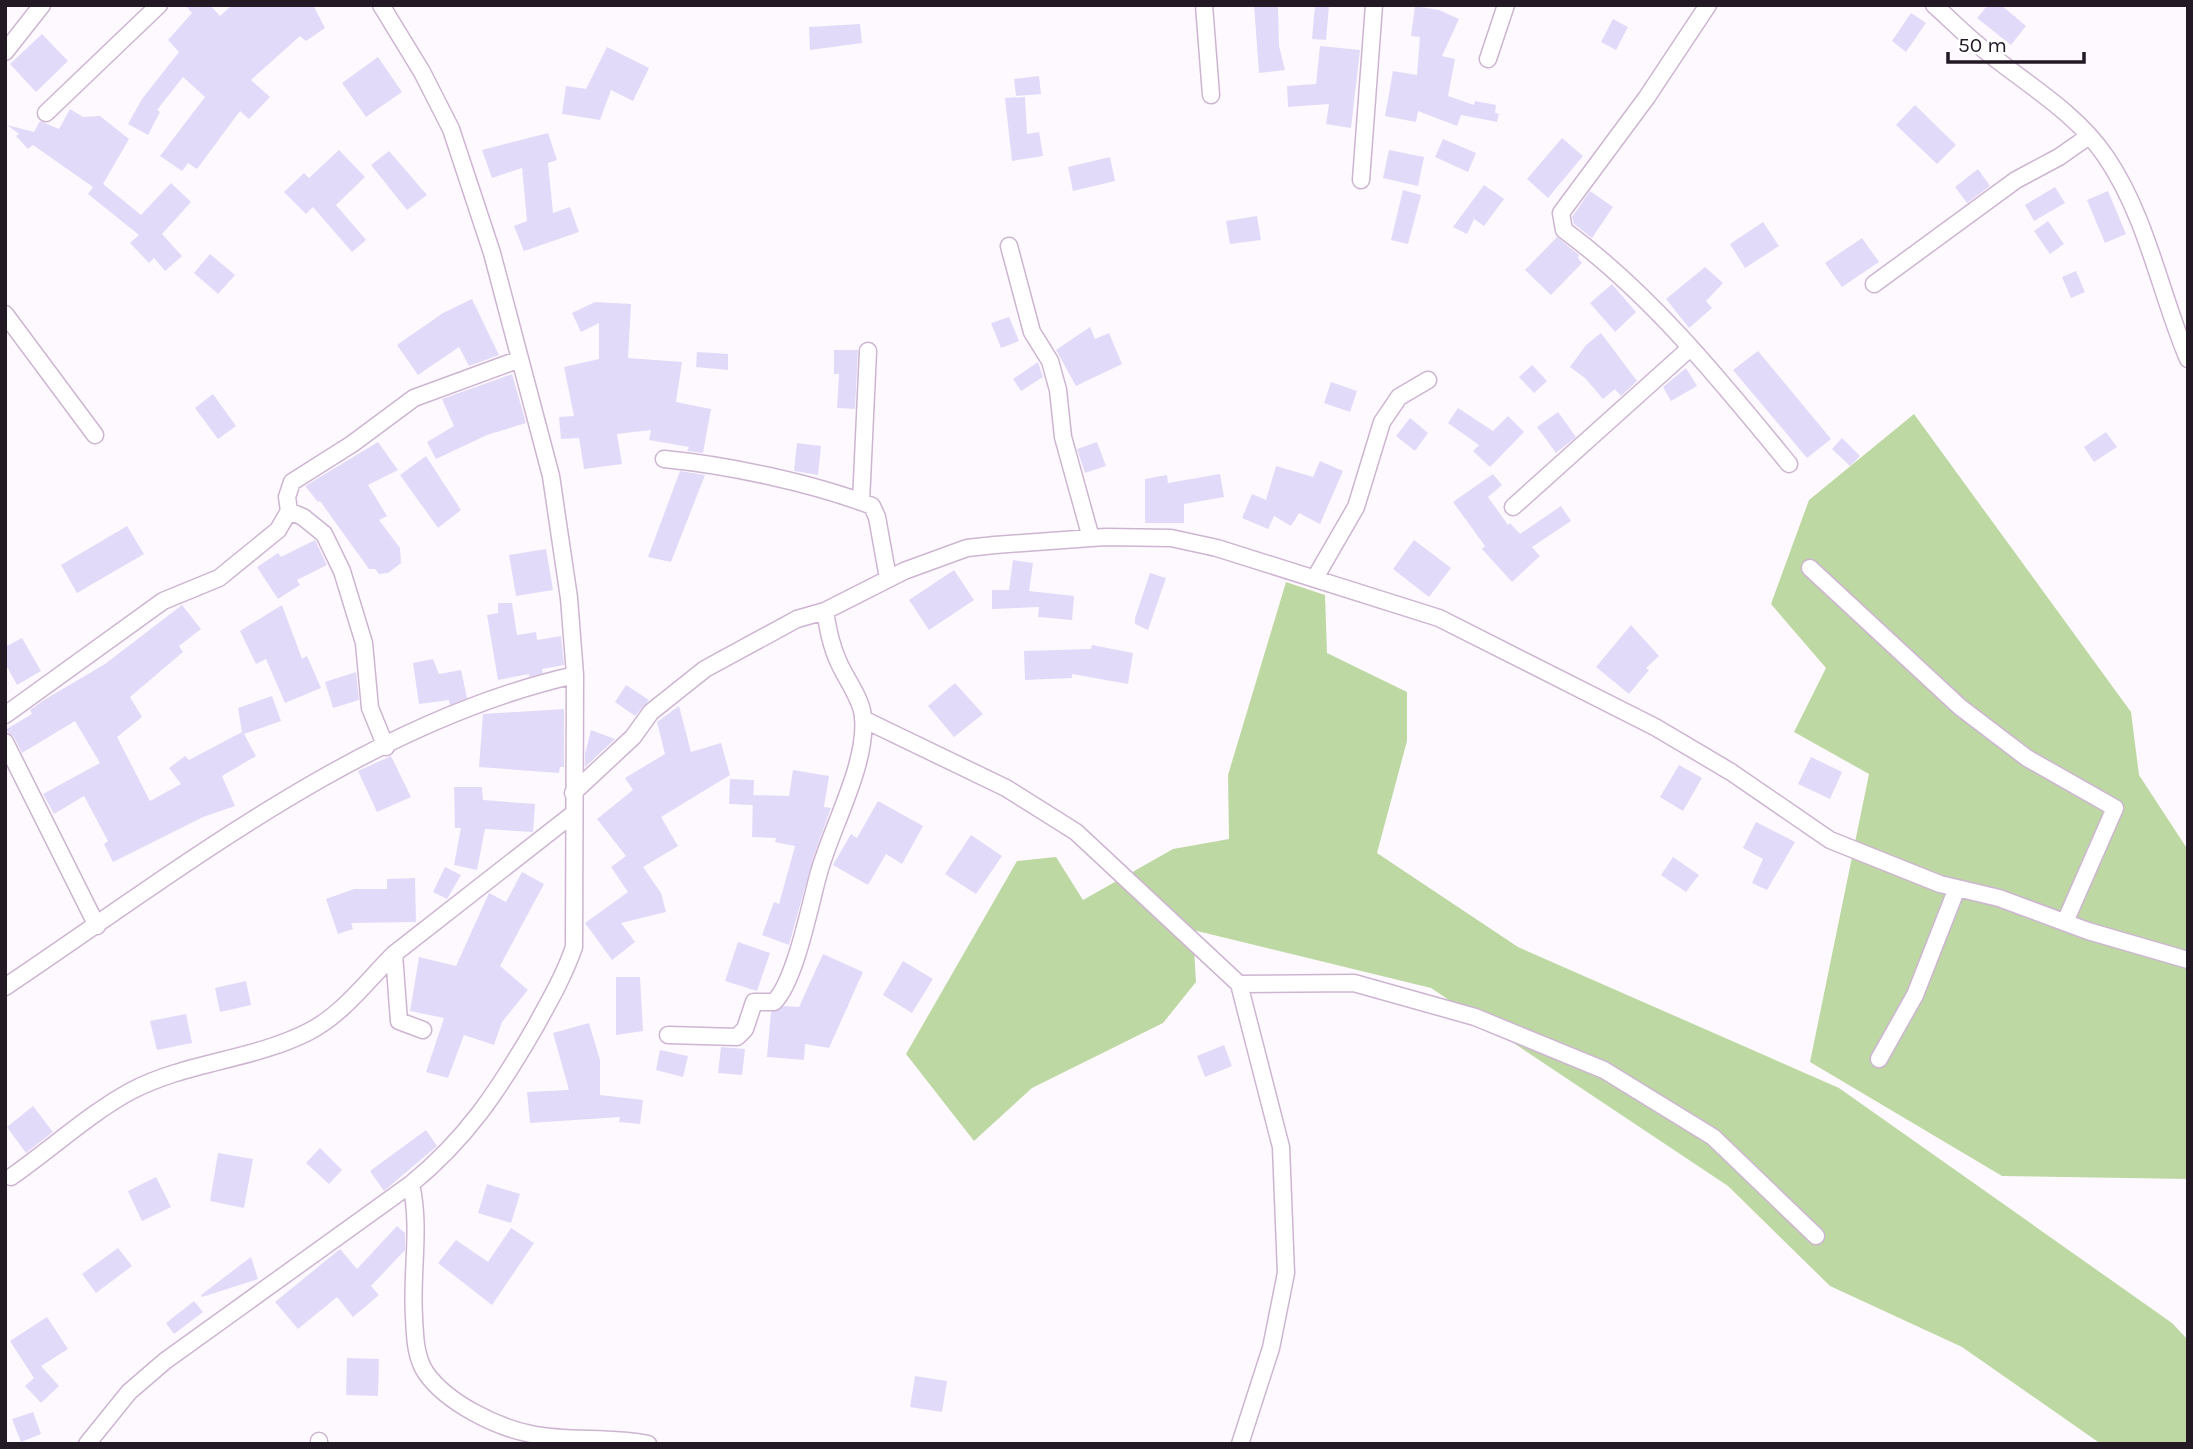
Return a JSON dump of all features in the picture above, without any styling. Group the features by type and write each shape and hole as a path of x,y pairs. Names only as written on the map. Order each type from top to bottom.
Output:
{"street":[{"path":"5,52 42,5"},
{"path":"46,113 159,5"},
{"path":"88,1444 129,1392 165,1361 411,1184 460,1140 503,1084 564,974 575,936 575,674 569,598 551,476 492,253 450,130 422,72 381,5"},
{"path":"1204,5 1211,95"},
{"path":"1361,180 1374,5"},
{"path":"1489,59 1507,5"},
{"path":"1707,5 1647,97 1561,213 1560,222 1563,230 1633,288 1734,397 1790,464"},
{"path":"1934,5 2089,136 2122,184 2140,224 2188,359"},
{"path":"1874,284 2016,180 2059,157 2089,136"},
{"path":"1009,246 1032,332 1050,362 1058,390 1063,437 1091,538"},
{"path":"5,314 95,435"},
{"path":"1513,507 1689,349"},
{"path":"861,502 868,351"},
{"path":"5,715 163,601 219,578 278,530 289,511 287,497 292,482 352,444 414,398 446,383 520,359"},
{"path":"1315,578 1356,507 1382,422 1399,397 1428,380"},
{"path":"664,459 705,463 872,506 877,517 888,578"},
{"path":"289,511 303,517 324,534 342,571 364,643 370,708 386,747"},
{"path":"573,793 619,752 651,712 705,669 797,619 825,611 888,578 967,548 1091,538 1171,538 1217,548 1439,618 1656,727 1731,772 1830,840 1900,866 1923,878 1999,898 2064,922 2188,960"},
{"path":"1810,568 1960,707 2027,758 2115,808 2064,922"},
{"path":"668,1035 737,1037 745,1029 754,1002 774,1002 779,997 851,781 864,732 863,719 832,646 825,611"},
{"path":"5,987 97,926 186,860 306,788 386,747 499,695 575,674"},
{"path":"863,719 1006,788 1076,832 1239,984 1281,1147 1286,1273 1271,1348 1240,1444"},
{"path":"5,742 97,926"},
{"path":"11,1177 130,1091 153,1081 285,1042 309,1032 333,1016 394,954 573,814"},
{"path":"1879,1059 1915,995 1956,888"},
{"path":"394,954 399,1021 423,1030"},
{"path":"1239,984 1354,983 1475,1017 1604,1070 1713,1137 1815,1236"},
{"path":"411,1184 417,1213 412,1292 415,1344 425,1372 443,1391 467,1407 531,1434 648,1444"}],"green space":[{"path":"1914,414 2131,712 2139,775 2188,850 2188,1179 2002,1176 1810,1062 1869,774 1794,732 1826,668 1771,604 1809,500"},
{"path":"1286,582 1325,595 1327,653 1407,692 1407,741 1377,853 1518,947 1839,1088 2172,1323 2188,1340 2188,1444 2101,1444 1962,1347 1830,1286 1728,1186 1431,988 1193,930 1196,982 1163,1023 1032,1088 974,1141 906,1054 1017,861 1056,857 1083,900 1173,849 1229,839 1228,775"}],"building":[{"path":"185,5 210,5 220,16 232,5 313,5 325,28 306,41 300,36 251,80 270,97 249,119 240,111 197,169 188,163 182,171 160,156 205,97 183,77 157,110 160,112 148,135 128,124 142,99 179,52 168,40 192,13"},
{"path":"1254,5 1278,5 1279,46 1285,70 1259,73"},
{"path":"1315,5 1329,5 1326,40 1312,39"},
{"path":"1988,5 2001,5 2026,26 2011,45 1977,18"},
{"path":"1415,6 1439,10 1459,19 1442,56 1455,59 1448,96 1474,105 1475,101 1496,105 1495,113 1499,114 1497,122 1461,115 1457,126 1418,111 1416,122 1385,116 1393,71 1417,75 1420,37 1411,36"},
{"path":"1911,13 1926,23 1906,52 1892,41"},
{"path":"1613,19 1628,27 1616,50 1601,42"},
{"path":"860,24 862,43 810,50 809,27"},
{"path":"42,34 68,61 36,92 10,64"},
{"path":"1320,46 1360,50 1351,128 1326,124 1329,104 1288,107 1287,86 1316,84"},
{"path":"607,47 649,68 633,101 611,90 600,120 562,114 566,86 586,89"},
{"path":"378,57 402,92 366,117 342,83"},
{"path":"1039,76 1041,94 1016,96 1014,79"},
{"path":"1025,97 1027,134 1039,132 1043,156 1012,161 1005,98"},
{"path":"1915,105 1956,145 1937,164 1896,125"},
{"path":"70,109 83,117 100,116 129,139 103,184 141,215 171,183 191,202 162,234 182,256 165,271 154,258 149,263 130,243 139,235 88,194 93,187 33,145 28,149 16,136 19,134 7,125 34,132 40,121 59,129"},
{"path":"548,133 557,160 548,163 553,213 570,207 579,232 524,251 514,226 527,221 522,168 492,178 482,150"},
{"path":"1562,138 1583,156 1548,198 1527,179"},
{"path":"1443,139 1476,153 1468,172 1435,157"},
{"path":"339,150 365,177 336,205 366,240 352,252 313,207 306,214 284,192 304,173 309,178"},
{"path":"1389,150 1424,157 1418,186 1383,178"},
{"path":"389,151 427,195 407,210 371,165"},
{"path":"1110,157 1115,181 1073,191 1068,167"},
{"path":"1978,169 1990,186 1967,203 1955,187"},
{"path":"1484,185 1504,199 1484,226 1474,219 1467,234 1453,227"},
{"path":"2055,187 2065,203 2034,221 2025,205"},
{"path":"1403,190 1421,195 1408,244 1391,240"},
{"path":"1590,191 1613,207 1592,238 1574,224 1572,217"},
{"path":"2108,191 2126,234 2105,243 2087,200"},
{"path":"1257,216 1261,240 1230,244 1226,221"},
{"path":"2048,221 2064,244 2050,254 2034,231"},
{"path":"1763,222 1779,246 1745,268 1730,244"},
{"path":"1557,237 1579,255 1582,263 1551,295 1525,270"},
{"path":"1862,238 1879,262 1842,287 1825,263"},
{"path":"210,254 235,275 218,294 194,273"},
{"path":"1705,267 1723,283 1706,301 1712,308 1689,328 1666,299"},
{"path":"2076,271 2085,292 2071,298 2062,277"},
{"path":"1612,284 1636,312 1615,332 1590,303"},
{"path":"472,299 499,355 469,366 459,347 418,375 397,345 443,313"},
{"path":"595,302 631,304 628,358 682,362 676,402 711,409 703,453 687,451 689,447 649,440 651,430 617,434 622,464 584,469 579,438 561,439 559,417 574,416 564,367 599,359 599,323 581,332 572,313"},
{"path":"1009,317 1019,341 1001,348 991,323"},
{"path":"1090,327 1095,339 1109,333 1122,364 1076,386 1056,350"},
{"path":"1601,333 1637,381 1621,396 1615,389 1603,399 1585,378 1570,367 1586,345"},
{"path":"834,350 858,350 855,409 837,408 839,374 834,374"},
{"path":"1758,351 1831,439 1807,458 1733,370"},
{"path":"697,352 728,354 728,370 696,367"},
{"path":"1038,362 1043,377 1021,391 1013,379"},
{"path":"1532,365 1547,381 1534,393 1519,377"},
{"path":"1686,368 1697,386 1671,401 1663,387"},
{"path":"512,374 526,423 487,435 436,459 427,442 454,426 442,399"},
{"path":"1331,382 1357,391 1350,412 1324,403"},
{"path":"213,394 236,426 218,439 195,408"},
{"path":"1458,408 1493,431 1508,416 1524,432 1490,467 1473,451 1479,445 1448,423"},
{"path":"1558,412 1576,437 1556,453 1537,427"},
{"path":"1410,418 1428,433 1415,451 1396,436"},
{"path":"2106,432 2117,447 2094,462 2084,447"},
{"path":"1842,438 1860,456 1850,466 1832,449"},
{"path":"378,442 398,470 368,485 387,516 379,520 400,548 401,563 388,573 379,574 375,569 369,569 320,501 318,502 305,486"},
{"path":"1097,442 1106,466 1085,473 1077,449"},
{"path":"797,443 821,446 818,475 794,471"},
{"path":"426,456 461,510 438,528 400,475"},
{"path":"1320,461 1343,471 1320,524 1299,513 1291,526 1274,516 1268,529 1242,518 1252,494 1266,500 1276,466 1313,477"},
{"path":"680,471 705,475 671,562 648,557"},
{"path":"1220,474 1224,497 1184,504 1184,523 1145,523 1145,479 1167,475 1168,483"},
{"path":"1493,474 1502,485 1488,497 1508,525 1510,523 1520,534 1561,506 1571,521 1532,547 1540,556 1512,582 1482,549 1485,546 1453,502"},
{"path":"127,526 144,554 77,593 61,565"},
{"path":"315,540 327,565 297,580 300,585 278,599 257,567 278,553 281,557"},
{"path":"1414,540 1451,568 1429,597 1393,569"},
{"path":"546,549 553,590 516,596 509,555"},
{"path":"1013,560 1033,563 1029,591 1074,596 1072,620 1038,617 1039,607 992,609 992,590 1009,590"},
{"path":"954,570 974,600 929,630 909,600"},
{"path":"1150,573 1166,578 1148,630 1135,624 1135,618"},
{"path":"498,603 512,603 517,635 536,632 537,640 561,636 564,665 542,669 543,673 529,677 529,674 498,680 487,615 498,613"},
{"path":"182,605 201,629 179,646 183,652 130,697 142,717 117,737 150,801 181,784 169,768 185,756 189,760 242,732 238,708 272,696 281,721 244,734 256,756 222,776 235,806 203,817 113,862 104,844 108,841 84,796 54,814 43,794 100,763 75,721 22,753 14,737 5,730 32,714 30,710 44,700 105,664"},
{"path":"282,605 302,659 307,656 321,688 285,703 266,659 256,664 240,631"},
{"path":"1631,625 1659,656 1646,668 1649,670 1629,694 1596,667"},
{"path":"22,638 41,671 17,685 5,663 5,647"},
{"path":"1092,645 1133,653 1128,684 1072,674 1072,678 1025,680 1024,651 1091,649"},
{"path":"433,659 439,674 461,670 467,698 450,705 449,700 419,704 413,663"},
{"path":"356,672 359,700 333,708 325,682"},
{"path":"955,683 983,714 954,737 928,706"},
{"path":"626,685 649,700 635,716 615,702"},
{"path":"679,706 691,752 721,743 730,775 661,817 678,846 643,867 661,893 666,912 621,923 635,942 612,960 585,923 628,892 611,867 626,856 597,819 633,790 625,778 665,754 657,722"},
{"path":"564,709 564,767 560,767 559,773 479,767 483,714"},
{"path":"591,730 615,739 585,767 585,754"},
{"path":"391,756 411,797 377,812 358,771"},
{"path":"1811,757 1842,772 1830,799 1798,784"},
{"path":"1679,765 1702,778 1683,811 1660,797"},
{"path":"793,770 829,776 824,807 831,808 814,855 789,945 762,935 774,902 779,904 795,846 775,842 776,838 752,837 753,795 789,796"},
{"path":"730,779 754,780 753,805 729,804"},
{"path":"454,787 482,787 483,800 535,804 533,832 485,829 477,870 454,865 461,828 455,828"},
{"path":"878,801 923,826 902,864 886,854 868,885 833,865 851,834 857,838"},
{"path":"1756,822 1795,842 1767,890 1752,883 1763,859 1743,848"},
{"path":"971,835 1002,856 976,894 945,874"},
{"path":"1673,857 1699,875 1686,892 1661,875"},
{"path":"445,867 461,875 447,899 433,892"},
{"path":"522,872 544,884 500,966 528,990 502,1022 494,1045 464,1035 448,1078 426,1072 444,1018 410,1011 419,957 456,966 489,893 506,902"},
{"path":"415,878 416,922 351,923 353,929 338,934 326,899 354,889 387,889 387,879"},
{"path":"738,942 770,953 757,991 725,981"},
{"path":"823,954 863,972 829,1048 805,1044 804,1060 767,1057 771,1012 784,1006 799,1007"},
{"path":"903,961 933,979 912,1013 883,995"},
{"path":"616,977 640,977 643,1031 616,1035"},
{"path":"246,981 251,1005 220,1012 215,988"},
{"path":"186,1014 192,1043 157,1050 150,1021"},
{"path":"589,1023 600,1060 600,1095 643,1100 640,1124 619,1122 620,1117 530,1123 527,1092 569,1090 553,1033"},
{"path":"1224,1045 1232,1066 1205,1077 1197,1056"},
{"path":"721,1047 745,1049 742,1075 718,1073"},
{"path":"660,1050 688,1056 683,1077 656,1070"},
{"path":"33,1106 53,1132 26,1153 7,1127"},
{"path":"426,1130 437,1146 384,1191 370,1171"},
{"path":"320,1148 342,1170 329,1184 306,1163"},
{"path":"218,1153 253,1159 244,1208 210,1201"},
{"path":"156,1177 171,1207 142,1221 128,1191"},
{"path":"487,1184 520,1194 511,1223 478,1213"},
{"path":"397,1226 405,1233 405,1250 371,1286 379,1295 353,1317 337,1297 298,1329 275,1302 340,1249 357,1269"},
{"path":"511,1228 534,1243 492,1305 438,1263 456,1240 488,1262"},
{"path":"118,1248 132,1266 96,1293 82,1274"},
{"path":"251,1257 258,1279 202,1297 201,1295"},
{"path":"194,1301 203,1312 174,1334 166,1323"},
{"path":"47,1317 68,1349 41,1366 59,1386 41,1403 25,1386 34,1378 10,1341"},
{"path":"347,1358 379,1359 378,1396 346,1395"},
{"path":"915,1376 947,1381 942,1412 910,1407"},
{"path":"33,1412 41,1434 21,1442 12,1419"}]}
